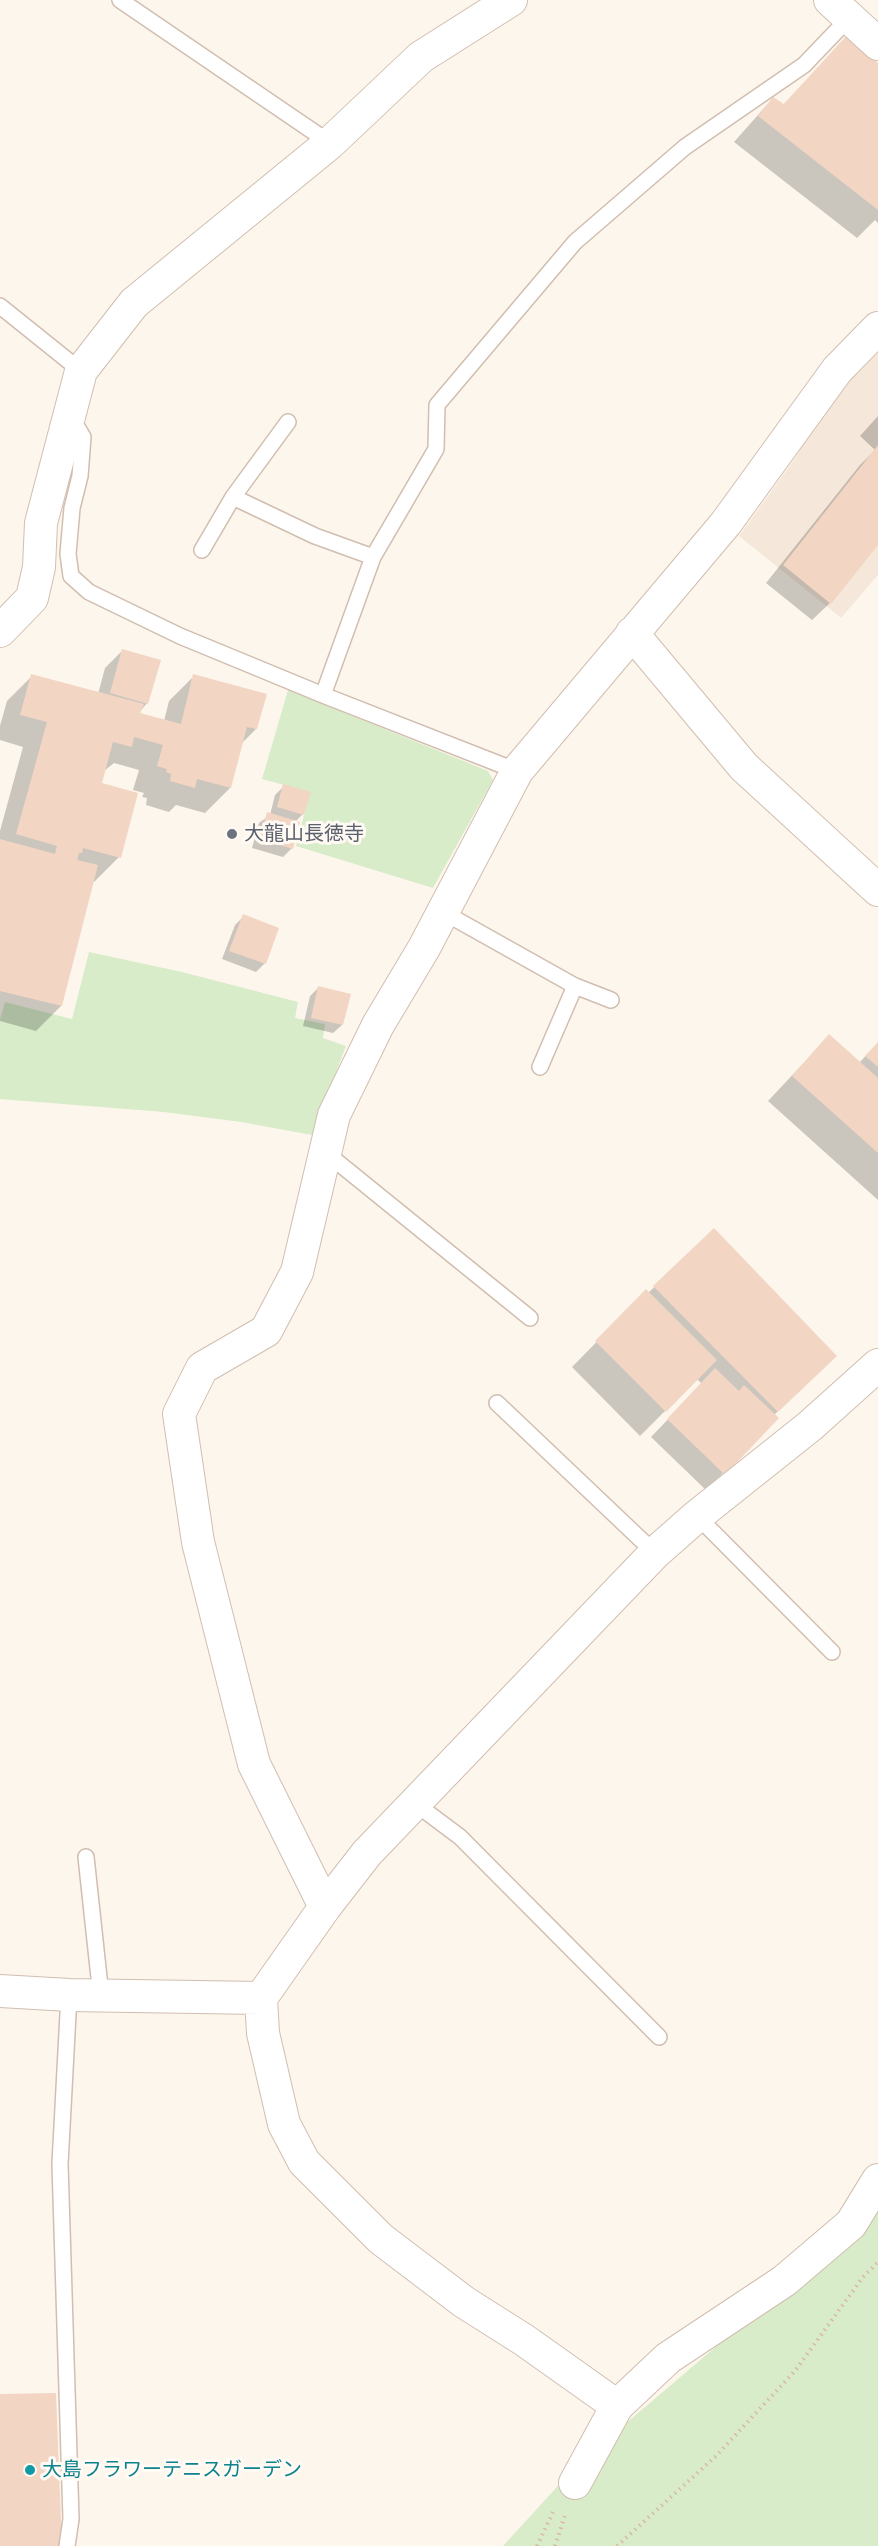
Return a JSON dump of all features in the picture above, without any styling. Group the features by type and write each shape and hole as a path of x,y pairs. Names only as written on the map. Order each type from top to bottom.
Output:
{"street":[{"path":"0,631 32,598 39,567 41,524 81,371 134,303 330,143 421,57 511,0"},
{"path":"840,9 878,44"},
{"path":"325,1907 254,1764 198,1542 179,1414 202,1368 266,1331 297,1272 334,1115 373,1035 443,912 517,771 726,523 837,370 878,328"},
{"path":"632,633 744,767 878,890"},
{"path":"617,2406 524,2340 464,2302 381,2239 304,2162 284,2124 263,2033 261,1998 325,1907 367,1853 655,1553 697,1516 810,1426 878,1365"},
{"path":"0,1991 101,1996 261,1998"},
{"path":"575,2483 617,2406 669,2358 784,2282 851,2224 878,2180"}],"lane":[{"path":"120,0 330,143"},
{"path":"322,695 373,558 436,449 436,405 575,242 685,147 804,65 840,9"},
{"path":"0,306 81,371"},
{"path":"70,415 83,437 80,476 72,508 68,554 71,576 89,592 180,636 322,695 517,771"},
{"path":"201,550 233,497 288,422"},
{"path":"233,497 315,536 373,558"},
{"path":"443,912 574,986 611,1000"},
{"path":"540,1067 574,986"},
{"path":"324,1151 530,1318"},
{"path":"497,1403 655,1553"},
{"path":"697,1516 832,1652"},
{"path":"416,1804 459,1837 659,2037"},
{"path":"86,1857 101,1996"},
{"path":"67,2546 71,2520 60,2164 69,1995"}],"path":[{"path":"617,2546 715,2457 795,2371 863,2277 878,2262"}],"shaded area":[{"path":"878,346 878,575 841,618 739,536 794,460 818,419 865,358"}],"green space":[{"path":"288,690 488,771 493,780 433,888 296,846 310,792 262,779"},
{"path":"89,952 182,972 298,1002 295,1018 325,1024 323,1038 346,1046 312,1135 241,1122 164,1112 0,1099 0,1020 5,1002 72,1019"},
{"path":"878,2204 878,2546 503,2546 577,2465 874,2212"}],"building":[{"path":"848,34 878,63 878,210 758,116 773,97 784,104"},
{"path":"878,445 878,545 831,604 783,565"},
{"path":"122,649 161,660 148,704 110,693"},
{"path":"31,674 144,704 140,713 181,724 193,674 267,694 257,729 247,727 231,788 197,779 195,788 170,781 171,774 166,772 167,769 157,766 163,745 134,737 132,747 113,742 102,783 138,793 121,858 83,848 82,853 79,853 77,860 98,865 62,1006 0,991 0,839 55,854 57,846 16,834 47,722 20,715"},
{"path":"283,784 311,792 304,815 277,807"},
{"path":"267,812 300,822 293,849 259,839"},
{"path":"243,914 279,928 266,964 229,951"},
{"path":"318,986 351,994 343,1025 311,1018"},
{"path":"829,1034 878,1078 878,1153 792,1076"},
{"path":"878,1042 878,1067 865,1056"},
{"path":"714,1228 837,1356 778,1412 653,1286"},
{"path":"646,1289 717,1360 666,1412 595,1341"},
{"path":"715,1368 739,1391 744,1385 779,1418 725,1475 667,1419"},
{"name":"大島フラワーテニスガーデン","path":"56,2393 62,2546 0,2546 0,2394"}],"place":[{"name":"大龍山長徳寺","path":"232,834"},
{"name":"大島フラワーテニスガーデン","path":"30,2470"}]}
